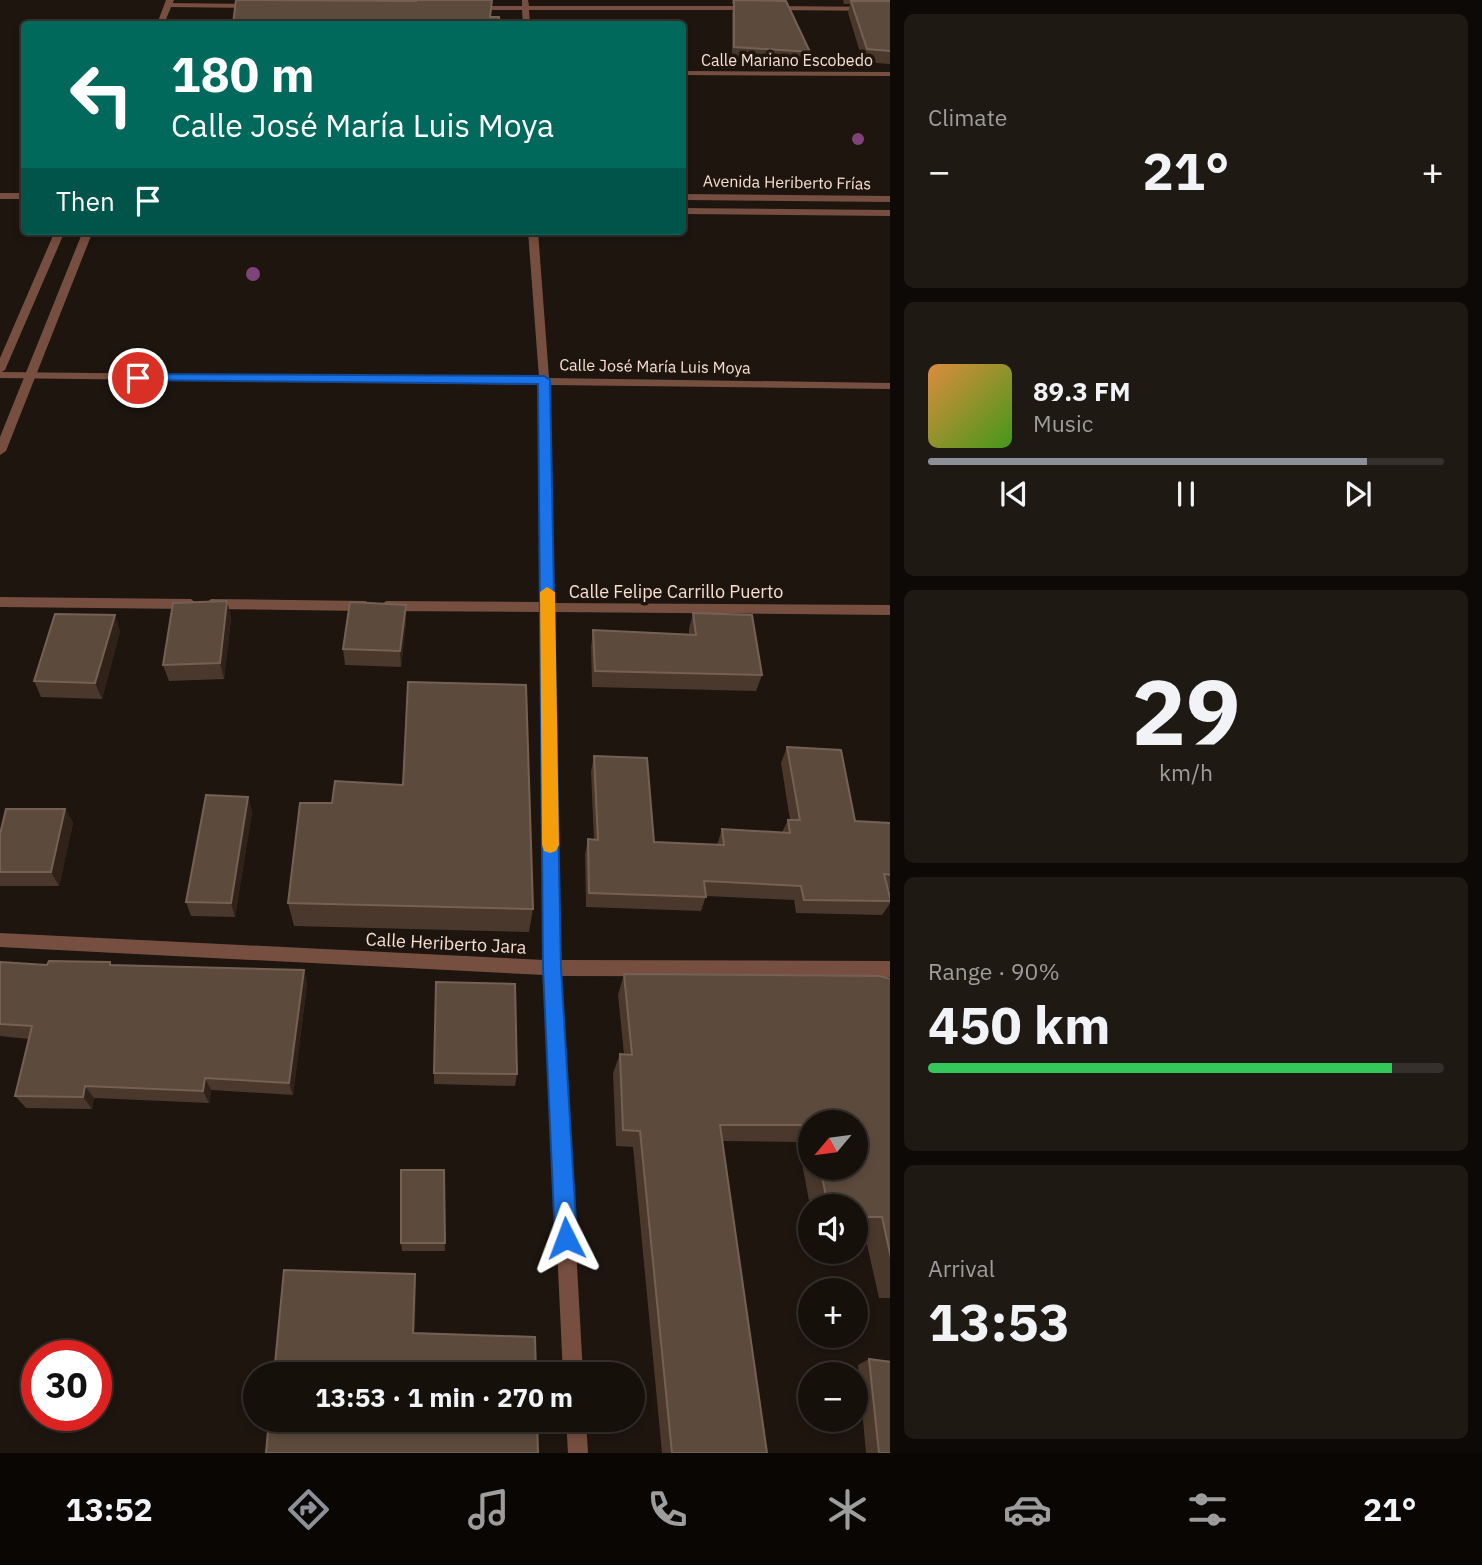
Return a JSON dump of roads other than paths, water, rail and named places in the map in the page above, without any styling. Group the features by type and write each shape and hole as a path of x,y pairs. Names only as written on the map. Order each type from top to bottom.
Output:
{"street":[{"path":"161,21 169,3 264,6"},
{"path":"457,8 525,4 802,4 890,9"},
{"name":"Calle Mariano Escobedo","path":"686,73 890,74"},
{"path":"0,196 21,197"},
{"name":"Avenida Heriberto Frías","path":"686,197 890,199"},
{"name":"Avenida Heriberto Frías","path":"686,211 890,213"},
{"path":"0,372 58,235"},
{"path":"0,451 86,235"},
{"path":"533,235 544,380 552,968 572,1362"},
{"name":"Calle José María Luis Moya","path":"0,372 30,377 544,380 890,386"},
{"name":"Calle Felipe Carrillo Puerto","path":"0,602 890,610"},
{"name":"Calle Heriberto Jara","path":"0,940 552,968 890,969"},
{"path":"577,1432 578,1453"}]}
